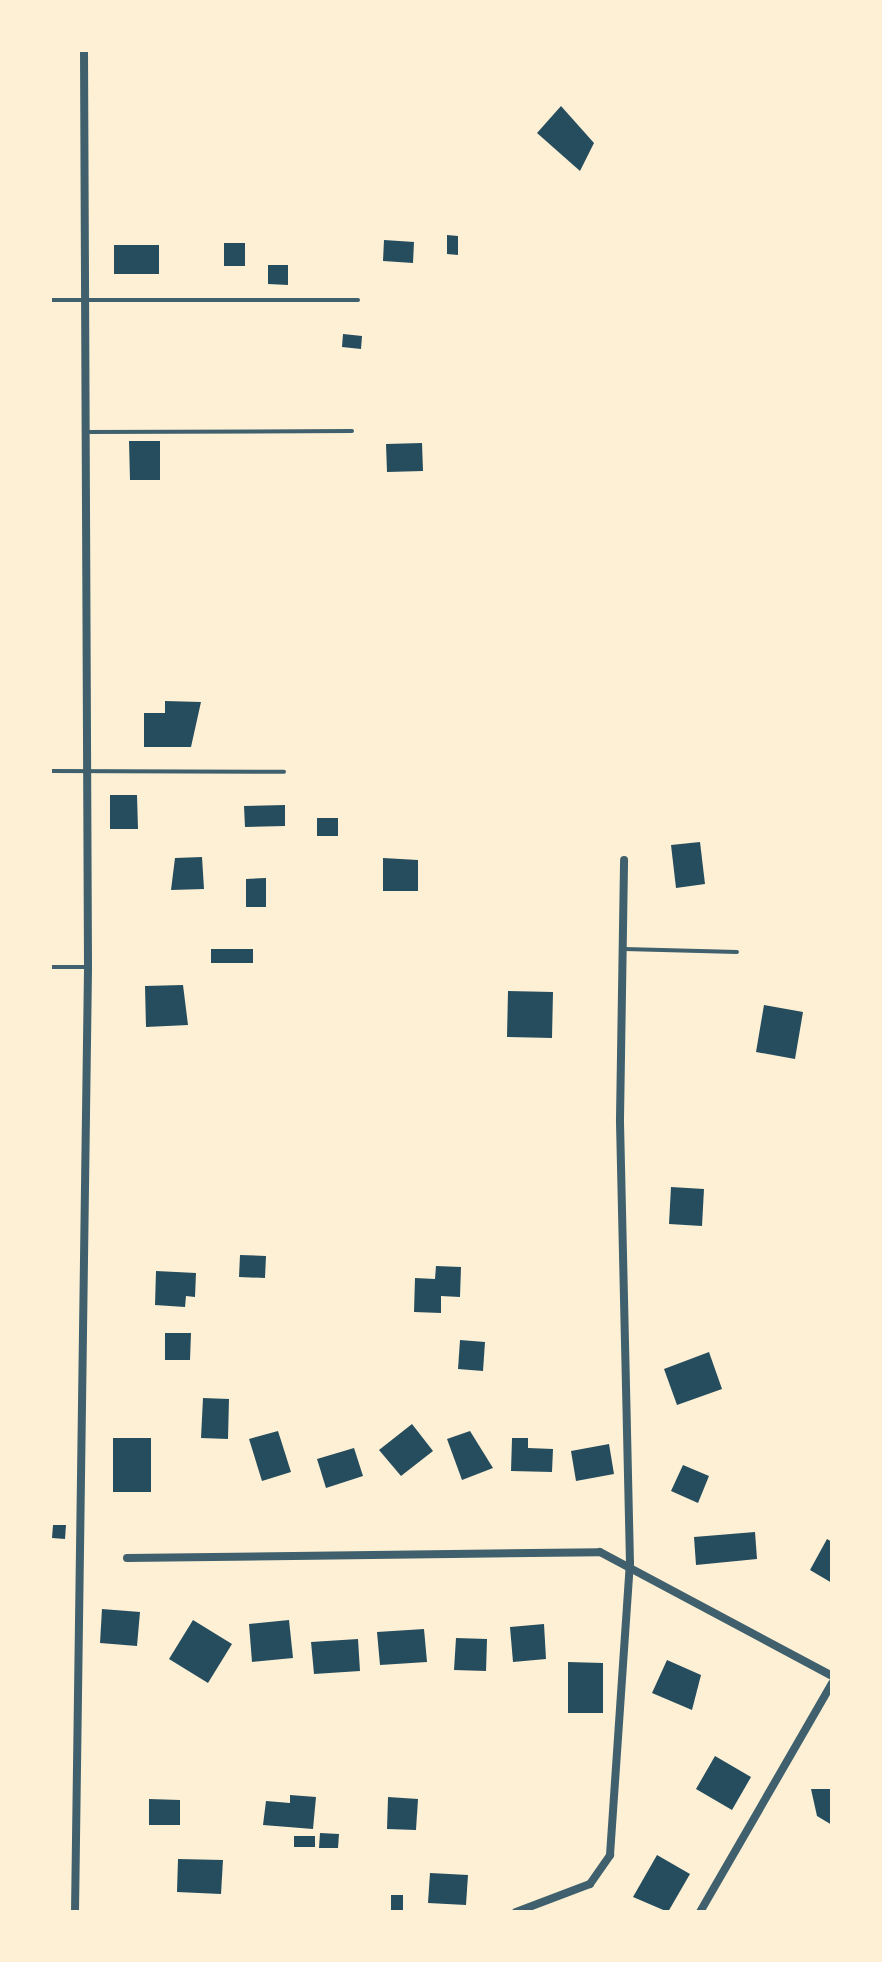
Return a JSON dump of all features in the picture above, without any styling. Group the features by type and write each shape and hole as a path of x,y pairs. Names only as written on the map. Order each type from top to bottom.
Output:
{"street":[{"path":"75,1912 88,967 84,50"},
{"path":"516,1912 590,1884 608,1866 630,1563 622,949 624,860"},
{"path":"127,1558 587,1551 630,1563 832,1676"},
{"path":"700,1912 832,1683"}],"lane":[{"path":"50,300 358,300"},
{"path":"85,432 352,431"},
{"path":"50,771 284,772"},
{"path":"622,949 737,952"},
{"path":"50,967 88,967"}],"building":[{"path":"561,106 594,143 580,171 537,133"},
{"path":"447,235 458,236 458,255 447,254"},
{"path":"384,240 414,242 413,263 383,261"},
{"path":"224,243 245,243 245,266 224,266"},
{"path":"114,245 159,245 159,274 114,274"},
{"path":"268,265 288,265 288,285 268,284"},
{"path":"343,334 362,336 361,349 342,347"},
{"path":"129,441 160,441 160,480 130,480"},
{"path":"422,443 423,471 387,472 386,444"},
{"path":"165,701 201,702 191,747 144,747 144,713 165,713"},
{"path":"110,795 137,795 138,829 110,829"},
{"path":"285,805 285,826 245,827 244,806"},
{"path":"317,818 338,818 338,836 317,836"},
{"path":"700,842 705,884 676,888 671,845"},
{"path":"202,857 204,889 171,890 175,858"},
{"path":"383,858 418,860 418,891 383,891"},
{"path":"266,878 266,907 246,907 246,879"},
{"path":"211,949 253,949 253,963 211,963"},
{"path":"183,985 188,1025 146,1027 145,986"},
{"path":"508,991 553,992 552,1038 507,1037"},
{"path":"764,1005 803,1012 795,1059 756,1052"},
{"path":"671,1187 704,1189 702,1226 669,1224"},
{"path":"240,1255 266,1256 265,1278 239,1277"},
{"path":"436,1266 461,1267 460,1297 441,1296 441,1313 414,1312 415,1278 435,1279"},
{"path":"156,1271 196,1273 195,1297 186,1296 185,1307 155,1305"},
{"path":"165,1333 191,1333 190,1360 165,1360"},
{"path":"460,1340 485,1342 483,1371 458,1369"},
{"path":"709,1352 722,1389 677,1405 664,1369"},
{"path":"203,1398 229,1399 228,1439 201,1438"},
{"path":"412,1424 433,1451 401,1476 379,1450"},
{"path":"278,1431 291,1472 262,1481 249,1439"},
{"path":"470,1431 493,1468 462,1480 447,1439"},
{"path":"113,1438 151,1438 151,1492 113,1492"},
{"path":"512,1438 528,1438 528,1448 553,1449 552,1472 511,1471"},
{"path":"609,1444 614,1474 576,1481 571,1451"},
{"path":"354,1448 363,1476 326,1488 317,1459"},
{"path":"683,1465 709,1476 698,1503 671,1491"},
{"path":"53,1525 66,1525 65,1539 52,1538"},
{"path":"755,1532 757,1559 696,1565 694,1537"},
{"path":"827,1539 832,1542 832,1583 810,1570"},
{"path":"102,1609 140,1612 137,1646 100,1643"},
{"path":"193,1620 232,1644 208,1683 169,1659"},
{"path":"289,1620 293,1658 252,1662 249,1624"},
{"path":"544,1624 546,1659 513,1662 510,1627"},
{"path":"424,1629 427,1662 380,1665 377,1632"},
{"path":"456,1638 487,1639 486,1671 454,1670"},
{"path":"358,1639 360,1671 314,1674 311,1642"},
{"path":"667,1660 701,1675 692,1710 652,1693"},
{"path":"568,1662 603,1663 603,1713 568,1713"},
{"path":"715,1756 751,1777 732,1810 696,1789"},
{"path":"811,1789 832,1789 832,1825 817,1816"},
{"path":"290,1795 316,1797 313,1829 263,1825 266,1801 290,1803"},
{"path":"388,1797 418,1799 416,1830 387,1829"},
{"path":"149,1799 180,1800 180,1825 149,1825"},
{"path":"320,1833 339,1834 338,1848 319,1848"},
{"path":"294,1836 315,1836 315,1847 294,1847"},
{"path":"657,1855 690,1874 668,1912 633,1897"},
{"path":"178,1859 223,1860 221,1894 177,1892"},
{"path":"430,1873 468,1875 466,1905 428,1903"},
{"path":"391,1895 403,1895 403,1910 391,1910"}]}
